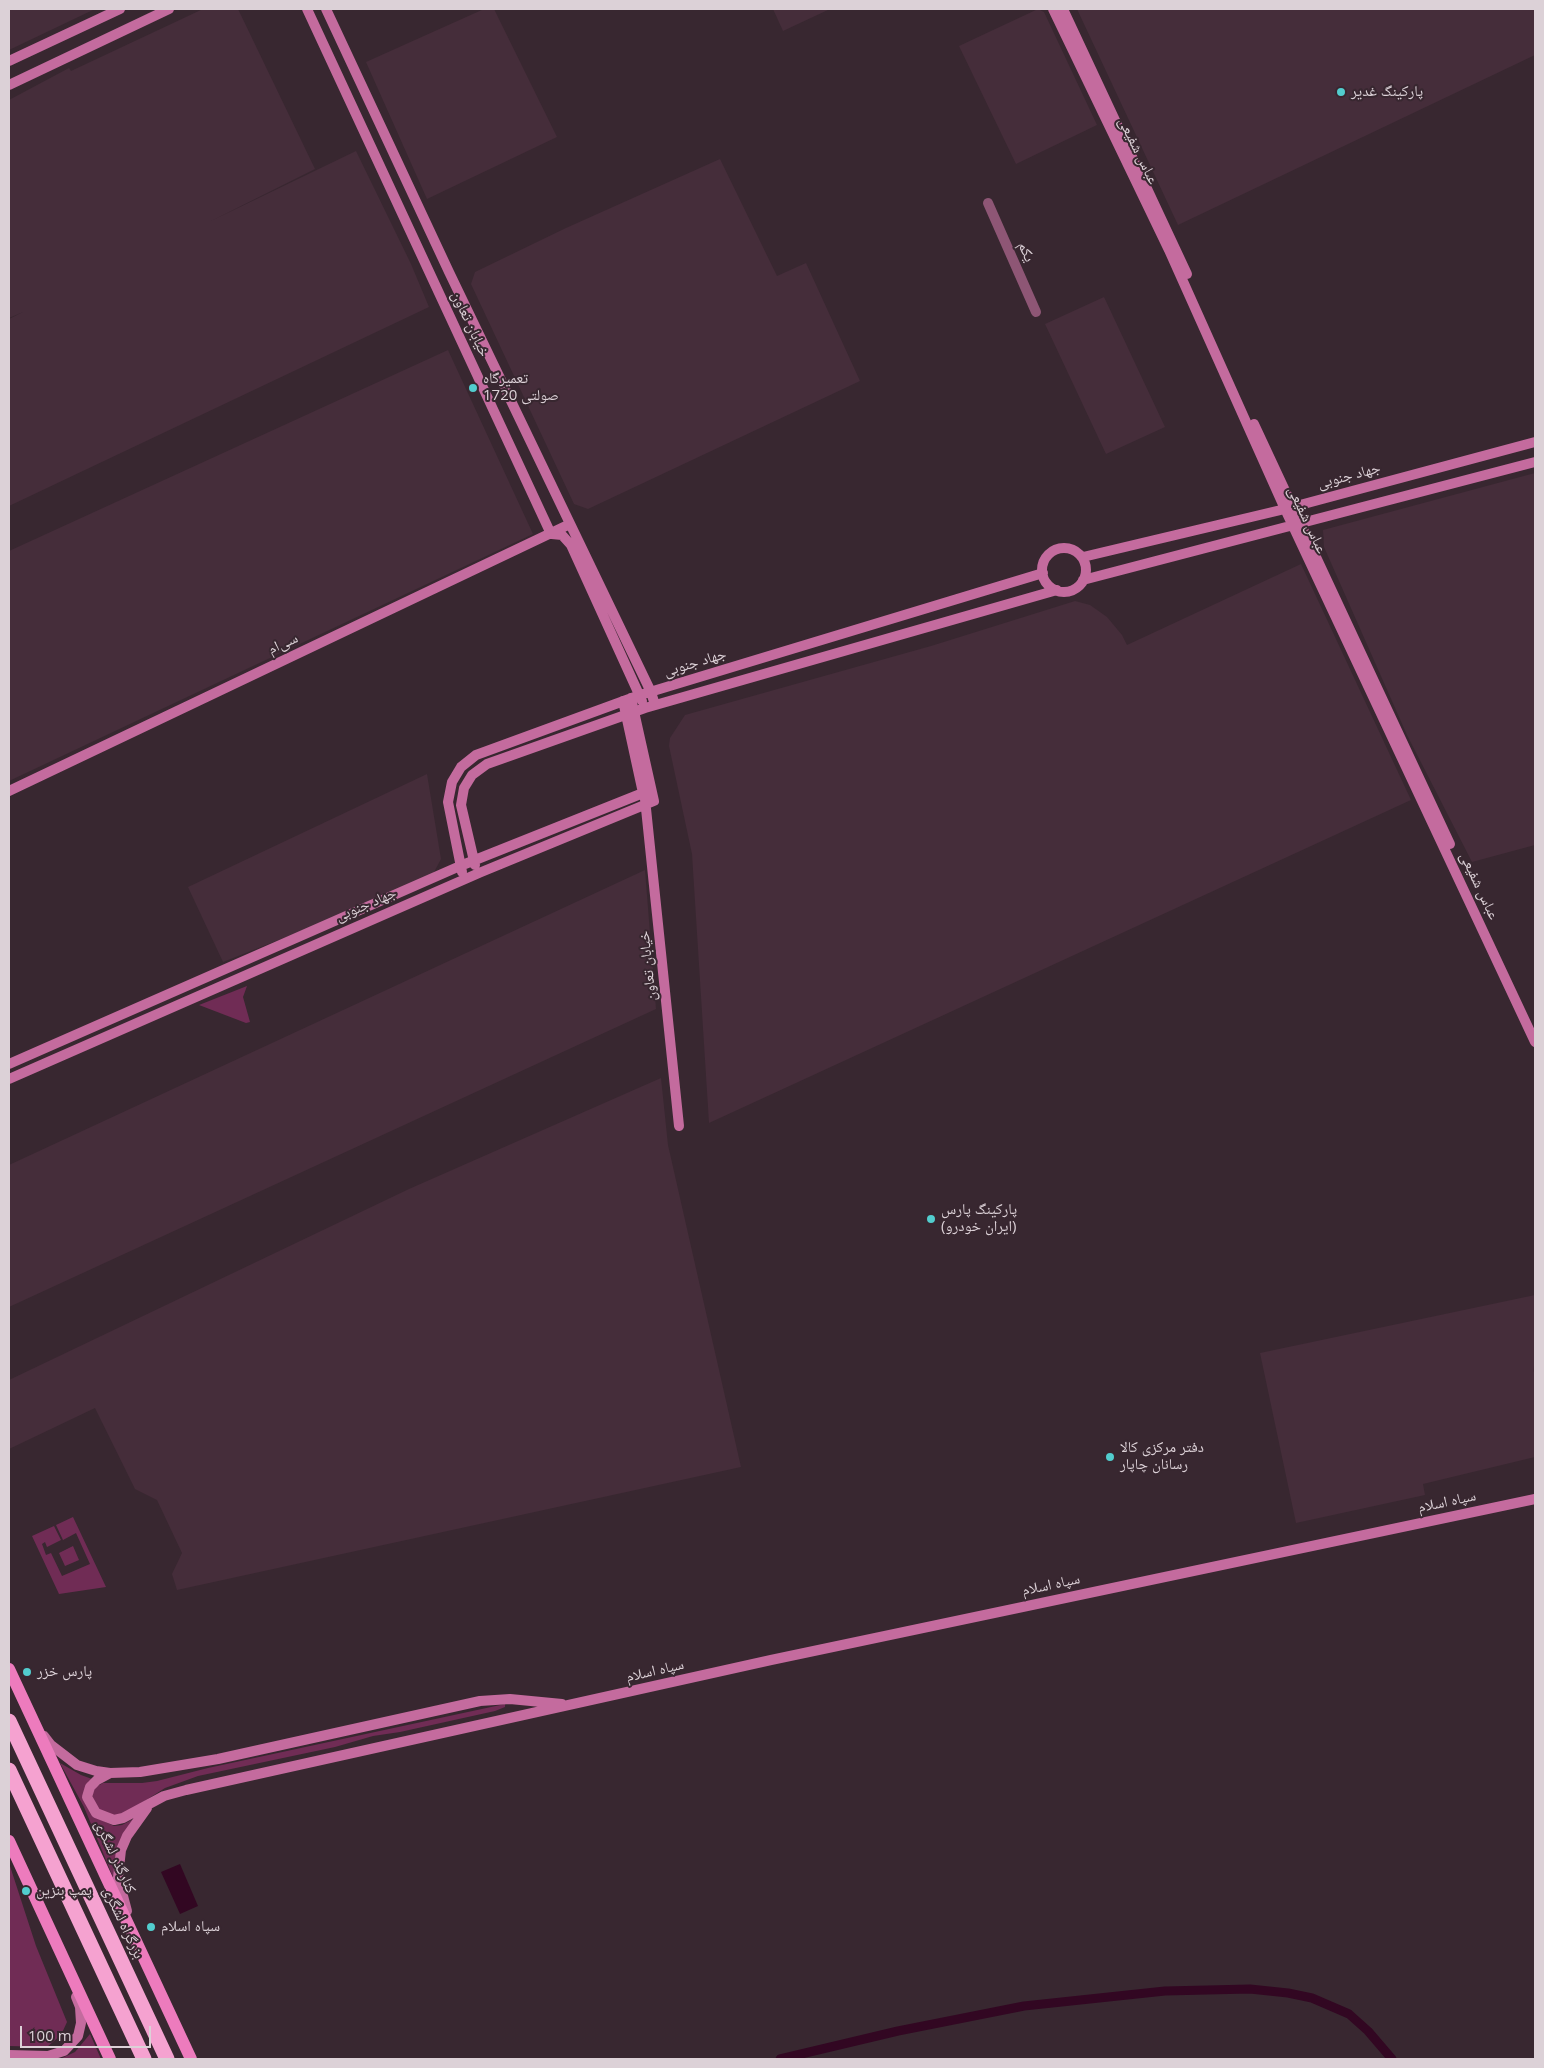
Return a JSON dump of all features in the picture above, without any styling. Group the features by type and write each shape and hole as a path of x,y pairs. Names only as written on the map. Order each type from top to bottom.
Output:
{"highway":[{"name":"بزرگراه لشگری","path":"9,1721 167,2059"},
{"path":"9,1770 144,2059"}],"main road":[{"name":"کنارگذر لشگری","path":"9,1669 191,2059"},
{"path":"9,1841 110,2059"}],"street":[{"path":"9,61 120,9"},
{"path":"9,85 169,9"},
{"name":"خیابان تعاون","path":"307,9 551,534"},
{"name":"خیابان تعاون","path":"326,9 453,281 570,524 636,697"},
{"name":"عباس شفیعی","path":"1053,9 1169,250 1535,1028"},
{"name":"عباس شفیعی","path":"1063,9 1176,248 1289,508"},
{"name":"یکم","path":"988,203 1036,312"},
{"name":"جهاد جنوبی","path":"1082,557 1289,508 1535,442"},
{"path":"1083,580 1535,462"},
{"name":"سی‌ام","path":"9,790 570,524"},
{"name":"عباس شفیعی","path":"1297,524 1535,1042"},
{"path":"551,534 562,535 571,544 636,697 636,711 654,801 644,798"},
{"path":"1062,548 1073,550 1082,557 1086,565 1086,574 1075,589 1067,592 1050,586 1042,568 1047,556 1056,549 1062,548"},
{"name":"جهاد جنوبی","path":"460,866 448,802 452,782 461,767 476,755 636,697 1043,573"},
{"name":"جهاد جنوبی","path":"474,861 461,805 464,788 472,775 487,764 655,705 1057,590"},
{"path":"636,697 655,705"},
{"name":"خیابان تعاون","path":"644,798 679,1126"},
{"name":"جهاد جنوبی","path":"9,1064 460,866 644,798"},
{"name":"جهاد جنوبی","path":"9,1079 479,873 644,798"},
{"path":"474,861 479,873"},
{"path":"460,866 465,879"},
{"name":"سپاه اسلام","path":"110,1773 96,1780 90,1787 87,1797 96,1813 114,1820 123,1818 164,1796 186,1790 781,1658 1535,1499"},
{"name":"سپاه اسلام","path":"36,1728 51,1745 77,1765 110,1773 140,1772 218,1759 480,1701 510,1699 573,1704"},
{"path":"144,1957 121,1893 118,1864 127,1836 151,1803"},
{"path":"9,2055 49,2057 64,2051 78,2036 81,2023 80,2007 53,1935"}],"shaded area":[{"path":"9,9 95,9 9,50"},
{"path":"203,9 238,9 315,169 211,221 356,151 411,264 429,307 9,506 9,319 23,312 9,318 9,100 69,68 71,71"},
{"path":"484,9 494,9 557,137 427,199 366,62"},
{"path":"773,9 830,9 783,31"},
{"path":"1038,9 1044,12 1097,125 1016,164 959,46"},
{"path":"1077,9 1535,9 1535,55 1178,225"},
{"path":"720,159 777,276 806,263 860,381 588,509 574,504 471,284 475,272 566,228"},
{"path":"1104,297 1165,427 1106,454 1045,324"},
{"path":"448,350 533,534 9,781 9,551"},
{"path":"1535,473 1535,845 1472,862 1407,735 1324,547 1323,530"},
{"path":"1301,564 1411,800 709,1123 692,854 669,746 670,738 685,715 931,646 1075,601 1090,605 1107,617 1122,635 1127,645"},
{"path":"427,774 441,859 433,874 309,928 223,962 188,887"},
{"path":"645,870 656,1009 9,1307 9,1165"},
{"path":"247,986 243,997 250,1022 246,1023 199,1005"},
{"path":"661,1078 668,1145 741,1467 177,1590 172,1574 182,1553 157,1500 135,1489 95,1408 9,1449 9,1380 409,1189"},
{"path":"1535,1295 1535,1375 1533,1366 1535,1379 1535,1457 1423,1484 1425,1495 1296,1523 1260,1353"},
{"path":"73,1517 106,1587 59,1594 32,1536 54,1526 61,1540 47,1547 45,1542 42,1544 46,1555 51,1553 62,1576 90,1564 76,1533 63,1540 56,1525"},
{"path":"73,1546 79,1560 65,1566 59,1553"},
{"path":"505,1704 505,1707 495,1711 400,1732 373,1736 335,1747 198,1776 165,1788 119,1816 99,1810 92,1797 94,1788 103,1783 157,1781 208,1768"},
{"path":"60,1763 92,1779 88,1782 97,1818 114,1826 122,1825 137,1817 117,1848 113,1877 84,1807"},
{"path":"9,1863 36,1946 67,2022 61,2035 47,2047 9,2046"},
{"path":"180,1864 198,1906 180,1914 161,1872"},
{"path":"90,2034 101,2059 60,2059 75,2052"}],"waterway":[{"path":"780,2059 898,2031 1024,2006 1165,1991 1250,1989 1288,1993 1312,1998 1349,2014 1368,2031 1392,2059"}],"place":[{"name":"پارکینگ غدیر","path":"1341,92"},
{"name":"تعمیرگاه 1720 صولتی","path":"473,388"},
{"name":"پارکینگ پارس (ایران خودرو)","path":"931,1219"},
{"name":"دفتر مرکزی کالا رسانان چاپار","path":"1110,1457"},
{"name":"پارس خزر","path":"27,1672"},
{"name":"پمپ بنزین","path":"26,1891"},
{"name":"سپاه اسلام","path":"151,1927"}]}
